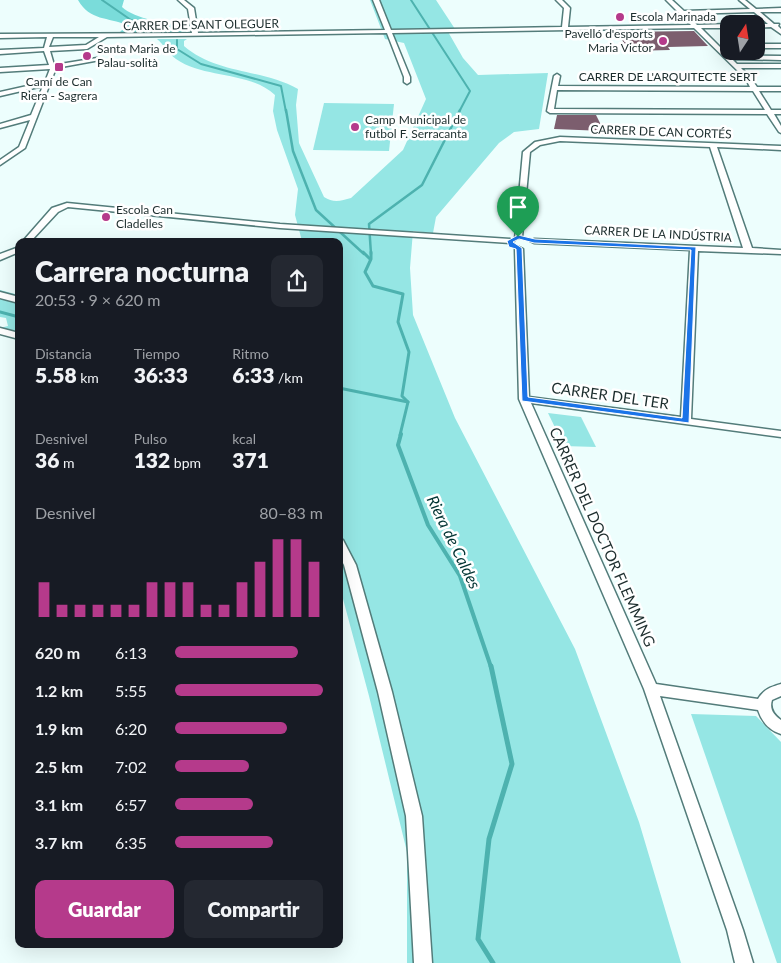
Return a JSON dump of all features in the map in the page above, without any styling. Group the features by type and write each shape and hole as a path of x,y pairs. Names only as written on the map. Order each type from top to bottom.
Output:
{"street":[{"path":"181,0 191,8 195,35"},
{"path":"376,0 407,77 407,82"},
{"path":"559,0 567,8 565,29"},
{"path":"669,0 720,50"},
{"path":"742,0 781,32"},
{"path":"682,13 781,10"},
{"path":"765,26 781,25"},
{"name":"CARRER DE SANT OLEGUER","path":"0,36 195,35 720,26"},
{"path":"0,52 87,47 106,35"},
{"path":"0,163 22,148 53,68 46,50 46,43 51,36"},
{"path":"765,46 781,46"},
{"path":"765,58 781,58"},
{"path":"0,70 62,66 98,60"},
{"path":"730,60 748,78 781,131"},
{"path":"735,66 781,66"},
{"path":"557,76 550,111 781,112"},
{"path":"0,94 47,85"},
{"path":"0,98 47,85"},
{"name":"CARRER DE L'ARQUITECTE SERT","path":"554,88 781,89"},
{"path":"0,126 33,116"},
{"name":"CARRER DE CAN CORTÉS","path":"540,142 560,139 781,148"},
{"name":"CARRER DEL DOCTOR FLEMMING","path":"540,142 530,146 527,152 518,243 524,399 651,689 735,930 744,963"},
{"path":"713,146 748,250"},
{"path":"30,238 55,210 67,205 280,226 518,243"},
{"name":"CARRER DE LA INDÚSTRIA","path":"518,243 528,238 534,241 781,252"},
{"path":"686,421 694,248"},
{"path":"0,257 15,251"},
{"path":"0,294 15,299"},
{"path":"0,331 15,335"},
{"name":"CARRER DEL TER","path":"524,399 781,434"},
{"path":"343,552 350,565 385,692 414,816 423,963"},
{"path":"651,689 763,705"},
{"path":"781,690 772,692 764,699 763,705 771,721 781,728"}],"shaded area":[{"path":"78,0 124,0 122,7 135,15 152,20 185,25 186,32 120,32 127,25 88,12"},
{"path":"370,0 436,0 455,29 447,30 463,58 478,75 548,73 539,129 514,132 499,143 436,217 433,233 413,231 410,268 413,315 455,418 575,649 639,822 681,963 407,963 407,852 343,599 343,238 301,238 295,215 298,189 277,130 273,111 275,95 253,82 200,70 188,65 173,57 157,39 187,39 184,41 184,46 210,62 270,78 298,89 296,105 299,143 324,197 340,201 351,198 403,150 426,99 404,43 385,39"},
{"name":"Camp Municipal de futbol F. Serracanta","path":"324,103 394,104 389,151 313,150"},
{"path":"0,290 15,294 15,334 0,328 8,326 6,318 0,317"},
{"path":"548,413 581,417 596,447 564,446"},
{"path":"691,714 756,716 781,742 781,963 777,963"}],"building":[{"name":"Pavelló d'esports Maria Victor","path":"694,31 708,46 668,47 670,50 630,51 616,32"},
{"path":"557,115 596,115 604,131 554,129"}],"waterway":[{"path":"102,0 131,20 155,23 178,33"},
{"name":"Riera de Caldes","path":"411,0 470,91 459,112"},
{"path":"177,40 177,49 201,64 281,86 286,112"},
{"path":"286,110 293,151 316,210 364,254"},
{"name":"Riera de Caldes","path":"371,254 369,224 422,185 460,110"},
{"path":"363,252 370,259"},
{"name":"Riera de Caldes","path":"371,254 371,259 365,272 373,286 403,294 398,322 409,352 402,396 408,402"},
{"path":"0,312 15,316"},
{"path":"343,389 408,402"},
{"name":"Riera de Caldes","path":"400,435 408,402"},
{"name":"Riera de Caldes","path":"401,434 398,445 428,525 460,576 491,667"},
{"name":"Riera de Caldes","path":"491,666 512,764 489,839 478,939 493,963"}],"place":[{"name":"Escola Marinada","path":"620,17"},
{"name":"Pavelló d'esports Maria Victor","path":"663,41"},
{"name":"Santa Maria de Palau-solità","path":"87,56"},
{"name":"Camí de Can Riera - Sagrera","path":"59,67"},
{"name":"Camp Municipal de futbol F. Serracanta","path":"355,127"},
{"name":"Escola Can Cladelles","path":"106,217"}],"route":[{"path":"518,237 534,241 694,248 686,421 524,399 519,248 515,248 510,243 511,240 518,237"}]}
